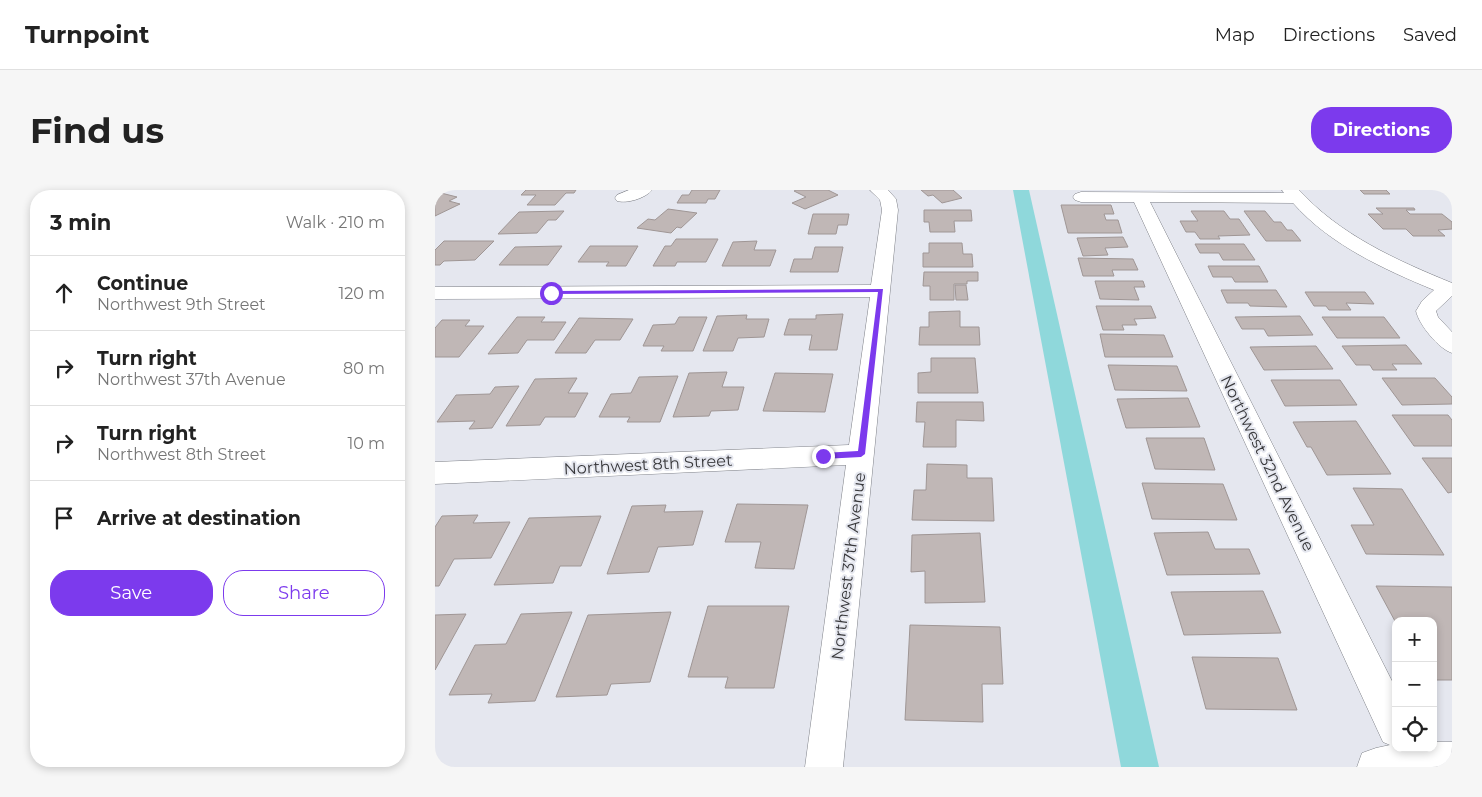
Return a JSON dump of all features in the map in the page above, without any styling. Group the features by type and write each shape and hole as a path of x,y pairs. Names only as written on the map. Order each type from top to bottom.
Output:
{"street":[{"path":"623,198 644,190"},
{"name":"Northwest 37th Avenue","path":"824,767 890,210 888,199 878,190"},
{"path":"1081,197 1140,198 1293,194 1313,214 1336,232 1365,249 1450,289 1429,305 1426,311 1428,319 1452,346"},
{"name":"Northwest 32nd Avenue","path":"1140,198 1392,740"},
{"path":"435,293 881,291"},
{"name":"Northwest 8th Street","path":"435,473 861,454"},
{"path":"1402,752 1452,761"}],"building":[{"path":"526,190 576,190 574,193 566,193 555,205 527,205 536,195 521,195"},
{"path":"692,190 720,190 715,199 708,199 706,203 677,203 682,195 689,195"},
{"path":"828,190 838,195 805,209 792,203 806,197 794,191"},
{"path":"921,190 953,190 962,198 942,203 933,195 928,196"},
{"path":"1360,190 1386,190 1390,194 1364,194"},
{"path":"435,193 457,197 449,201 460,204 435,216"},
{"path":"1061,205 1111,205 1114,214 1104,214 1106,220 1118,220 1122,233 1068,233"},
{"path":"1376,208 1414,208 1415,210 1406,210 1410,214 1442,214 1452,222 1452,229 1438,230 1445,236 1413,236 1406,229 1383,229 1368,214 1383,214"},
{"path":"668,209 697,213 681,228 677,227 671,233 637,228 648,219 655,220"},
{"path":"924,210 971,210 972,221 954,221 955,232 930,232 929,222 924,222"},
{"path":"564,211 556,220 548,220 537,233 498,234 519,212"},
{"path":"1191,211 1224,211 1230,219 1239,219 1250,235 1218,236 1220,239 1200,239 1195,232 1186,232 1180,221 1198,221"},
{"path":"1244,211 1265,211 1274,222 1281,222 1287,230 1292,230 1301,241 1266,241"},
{"path":"813,214 849,214 847,225 838,225 836,234 808,234"},
{"path":"1123,237 1128,247 1105,248 1108,255 1083,256 1077,238"},
{"path":"676,239 718,239 706,262 677,262 675,266 653,266 665,246 671,246"},
{"path":"444,241 494,241 475,260 444,261 440,265 435,265 435,250"},
{"path":"757,241 754,250 776,250 770,266 722,266 733,242"},
{"path":"929,243 962,243 963,254 972,254 973,267 923,267 923,253 929,253"},
{"path":"1195,244 1244,244 1255,260 1223,260 1219,253 1200,253"},
{"path":"562,246 548,265 499,265 515,247"},
{"path":"590,246 638,246 626,266 606,266 609,262 578,262"},
{"path":"815,247 843,247 838,272 790,272 794,259 812,259"},
{"path":"1078,258 1133,259 1138,270 1112,270 1114,276 1083,276"},
{"path":"1208,266 1259,266 1268,282 1235,282 1232,277 1213,277"},
{"path":"924,272 978,272 978,281 967,281 967,284 954,284 954,300 930,300 930,286 923,286"},
{"path":"1095,281 1143,281 1145,287 1134,287 1139,300 1100,299"},
{"path":"955,285 966,285 968,300 956,300"},
{"path":"1221,290 1276,290 1287,307 1227,303"},
{"path":"1305,292 1365,292 1374,304 1346,303 1351,310 1329,310 1326,306 1314,306"},
{"path":"1096,306 1151,306 1156,318 1134,319 1137,325 1122,325 1124,330 1103,330"},
{"path":"960,311 960,327 979,327 980,345 919,345 920,327 929,327 929,312"},
{"path":"843,314 837,350 809,350 812,335 784,335 789,319 816,319 816,315"},
{"path":"747,315 746,319 769,319 764,337 738,338 733,351 703,351 717,316"},
{"path":"1300,316 1313,335 1268,336 1264,329 1242,329 1235,317"},
{"path":"517,317 545,317 541,322 566,322 554,340 527,340 518,353 488,354"},
{"path":"679,317 707,317 693,351 661,351 664,346 643,346 653,325 675,324"},
{"path":"1322,317 1384,317 1400,338 1337,338"},
{"path":"579,318 633,319 620,340 595,340 586,353 555,353"},
{"path":"442,320 470,320 465,326 484,326 459,357 435,357 435,328"},
{"path":"1100,334 1164,335 1173,357 1105,357"},
{"path":"1406,345 1422,364 1392,364 1397,370 1373,370 1370,365 1356,365 1342,346"},
{"path":"1316,346 1333,369 1264,370 1250,347"},
{"path":"931,358 975,358 978,393 918,393 918,373 931,372"},
{"path":"1108,365 1177,366 1187,391 1115,390"},
{"path":"727,372 722,387 744,387 738,410 711,411 709,416 673,417 689,373"},
{"path":"775,373 833,374 825,412 763,411"},
{"path":"678,376 660,422 627,422 630,417 599,417 611,394 631,393 639,377"},
{"path":"577,378 568,393 588,393 575,417 545,417 540,425 506,426 535,379"},
{"path":"1382,378 1435,378 1452,397 1452,404 1402,405"},
{"path":"1271,380 1340,380 1357,405 1285,406"},
{"path":"519,386 492,428 469,429 475,421 437,422 456,395 490,394 495,387"},
{"path":"1188,398 1200,427 1126,428 1117,399"},
{"path":"917,402 983,402 984,421 956,420 956,447 923,447 925,422 916,422"},
{"path":"1392,415 1448,415 1452,420 1452,446 1414,446"},
{"path":"1356,421 1391,474 1327,475 1311,447 1307,447 1293,422"},
{"path":"1146,438 1204,438 1215,470 1155,469"},
{"path":"1422,458 1452,458 1452,492 1448,493"},
{"path":"927,464 967,465 967,478 992,478 994,521 912,520 914,490 926,490"},
{"path":"1142,483 1223,484 1237,520 1152,519"},
{"path":"1353,488 1402,489 1444,555 1366,554 1351,525 1374,525"},
{"path":"737,504 808,505 794,569 755,568 761,542 725,542"},
{"path":"666,505 664,512 703,511 693,545 658,547 649,572 607,574 632,506"},
{"path":"478,515 473,523 510,522 491,558 454,559 439,586 435,586 435,527 442,516"},
{"path":"601,516 581,566 560,566 553,583 494,585 529,518"},
{"path":"1208,532 1215,549 1249,549 1260,574 1167,575 1154,533"},
{"path":"980,533 985,602 925,603 925,571 911,572 912,535"},
{"path":"1376,586 1452,587 1452,680 1437,680 1437,617 1393,617"},
{"path":"1263,591 1281,633 1184,635 1171,592"},
{"path":"708,606 789,606 774,688 725,688 728,677 688,677"},
{"path":"572,612 535,701 488,703 492,694 449,695 475,645 506,644 521,614"},
{"path":"671,612 650,682 611,684 607,695 556,697 588,615"},
{"path":"466,614 435,670 435,615"},
{"path":"910,625 1000,627 1003,684 982,684 983,722 905,720"},
{"path":"1192,657 1278,658 1297,710 1206,709"}],"waterway":[{"path":"1021,190 1140,767"}],"route":[{"path":"551,293 881,291 861,454 823,456"}]}
